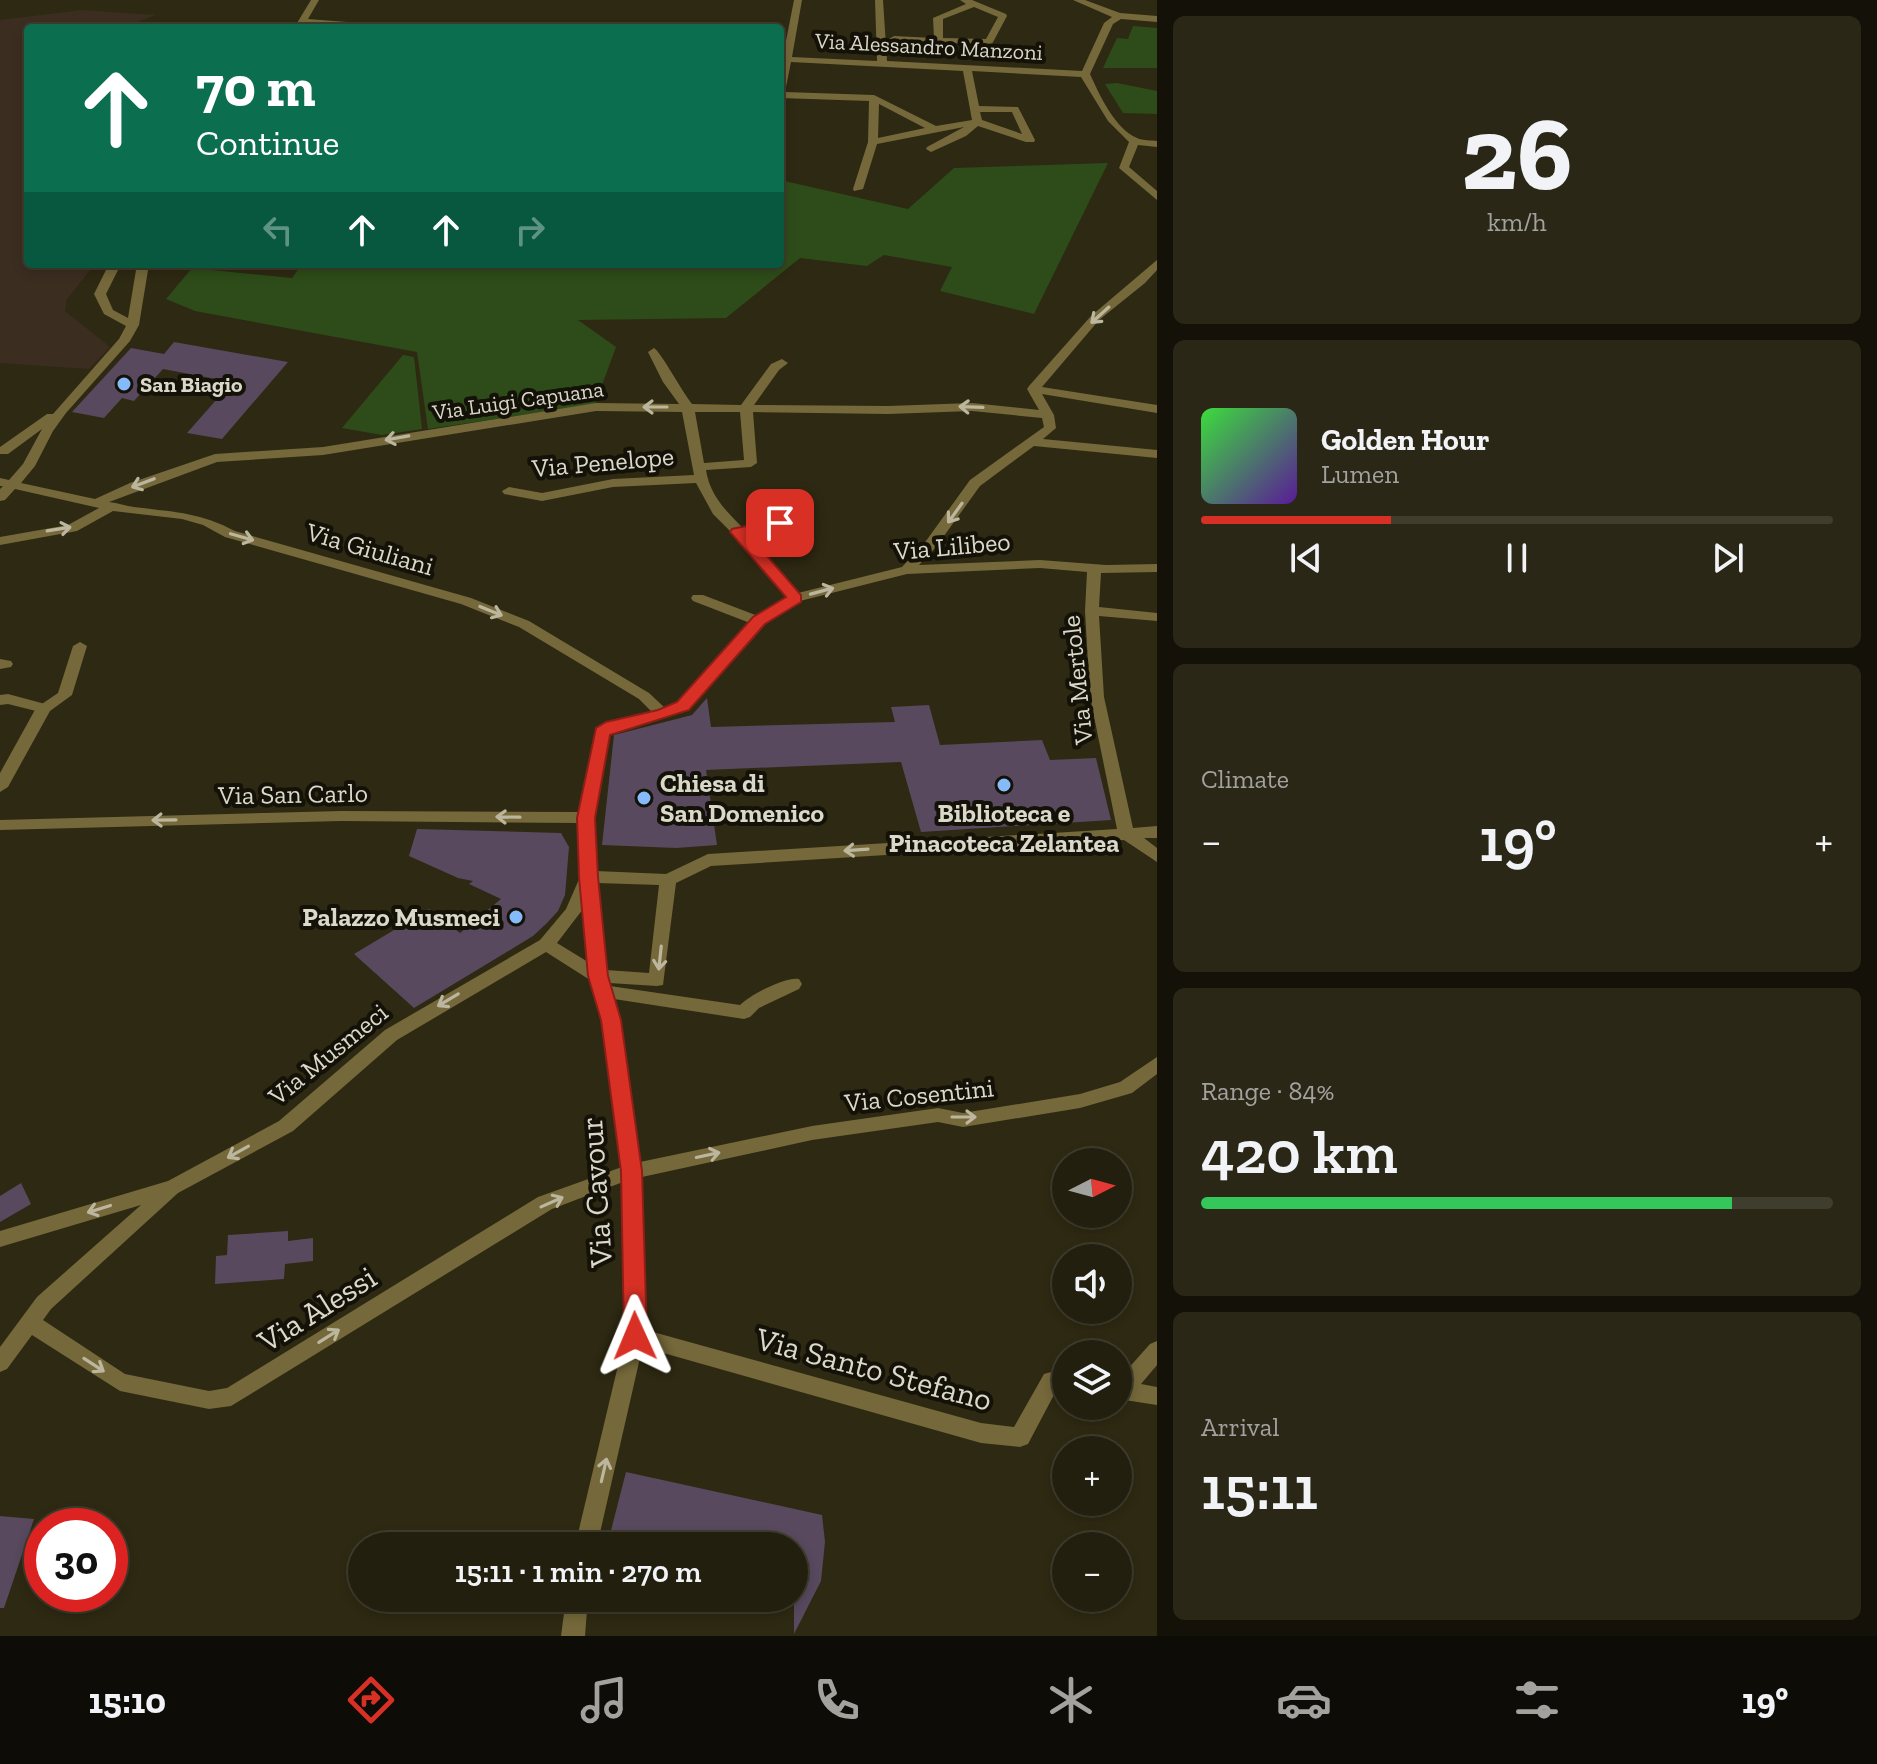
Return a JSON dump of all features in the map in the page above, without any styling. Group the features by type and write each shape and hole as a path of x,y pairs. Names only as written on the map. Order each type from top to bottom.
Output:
{"street":[{"path":"300,24 315,0"},
{"path":"784,60 798,0"},
{"path":"879,0 882,64"},
{"path":"894,39 989,42 1003,16 968,4 943,0"},
{"path":"1077,0 1116,15 1157,19"},
{"path":"939,40 938,18 968,4"},
{"path":"1116,15 1080,73 1133,145"},
{"name":"Via Alessandro Manzoni","path":"784,60 1080,73"},
{"path":"967,68 977,122"},
{"path":"784,95 874,98 935,129"},
{"path":"858,189 873,142 874,98"},
{"path":"873,142 977,122 1030,140 1015,109 975,109"},
{"path":"931,149 962,134 977,122"},
{"path":"1133,145 1157,144"},
{"path":"1133,145 1124,168 1157,197"},
{"path":"1033,389 1095,318 1141,281 1157,263"},
{"path":"113,268 100,294 108,312 133,325"},
{"path":"0,497 6,484 33,458 62,410 124,341 133,325 142,268"},
{"name":"Via Penelope","path":"654,352 669,382 688,408 700,473 718,511 795,598"},
{"path":"700,473 751,463 746,407 775,367 782,363"},
{"path":"1033,389 1157,409"},
{"path":"907,570 931,544 975,483 1050,428 1048,415 1033,389"},
{"name":"Via Luigi Capuana","path":"0,541 72,528 135,486 215,458 323,451 596,407 888,410 972,407 1048,415"},
{"path":"2,452 62,410"},
{"path":"1032,442 1152,454"},
{"path":"2,452 23,450 33,458"},
{"name":"Via Penelope","path":"509,491 542,497 613,483 700,473"},
{"name":"Via Giuliani","path":"6,484 106,504 183,515 208,522 230,534 466,601 524,624 644,696 663,714"},
{"path":"737,532 780,523 779,510 794,495"},
{"name":"Via Lilibeo","path":"586,818 602,732 612,726 683,706 759,621 795,598 907,570 1040,564 1157,568"},
{"name":"Via Mertole","path":"1094,568 1092,611 1097,697 1126,833"},
{"path":"698,598 759,621"},
{"path":"1092,611 1157,617"},
{"path":"0,787 44,708 65,695 80,646"},
{"path":"0,700 8,699 44,708"},
{"name":"Via San Carlo","path":"0,825 341,816 586,818"},
{"name":"Via Cavour","path":"586,818 588,877 600,984 611,1020 632,1171 635,1336 589,1532"},
{"path":"793,984 753,1003 744,1012 600,984 546,944 563,928 578,906 588,877 668,880 708,860 1157,832"},
{"path":"1126,833 1157,856"},
{"path":"600,984 657,980 668,880"},
{"name":"Via Musmeci","path":"174,1187 286,1126 391,1035 515,959 546,944"},
{"name":"Via Cosentini","path":"632,1171 812,1133 938,1115 963,1120 1080,1101 1126,1088 1157,1064"},
{"name":"Via Alessi","path":"29,1322 120,1382 209,1400 231,1397 545,1203 632,1171"},
{"path":"1,1239 174,1187"},
{"path":"0,1363 44,1303 174,1187"},
{"name":"Via Santo Stefano","path":"635,1336 889,1409 981,1433 1007,1436 1020,1437 1052,1381"},
{"path":"1132,1378 1157,1350"},
{"path":"1132,1393 1157,1396"},
{"path":"573,1636 576,1612"}],"shaded area":[{"path":"82,10 155,15 133,24 24,24 24,268 92,268 67,299 65,311 110,347 89,369 0,363 0,20"}],"green space":[{"path":"1133,26 1157,28 1157,68 1103,68 1117,38 1128,39"},
{"path":"1117,83 1157,91 1157,114 1123,113 1105,84"},
{"path":"1108,163 1034,314 940,291 952,267 884,255 867,266 800,258 726,318 578,320 616,347 595,404 428,429 417,352 195,311 166,299 192,268 292,278 299,268 784,268 784,181 908,209 954,168"},
{"path":"403,355 414,357 422,429 382,435 342,428"}],"building":[{"path":"174,342 288,362 222,439 187,433 232,382 163,369 134,401 122,398 104,418 72,412 131,348 164,354"},
{"path":"707,698 711,727 895,722 891,707 929,705 940,745 1042,740 1050,760 1096,758 1111,820 921,832 901,762 706,770 717,845 676,848 602,845 614,735 692,715"},
{"name":"Palazzo Musmeci","path":"417,829 561,833 569,847 565,895 558,911 547,923 533,936 414,1008 354,954 429,909 460,933 501,899 469,884 473,881 458,878 409,856"},
{"path":"21,1183 31,1204 0,1222 0,1196"},
{"path":"288,1231 288,1241 313,1238 313,1261 285,1264 284,1279 215,1284 216,1256 227,1255 228,1235"},
{"path":"626,1472 822,1515 825,1542 821,1581 808,1607 808,1532 611,1532"},
{"path":"0,1516 24,1518 24,1549 4,1608 0,1608"},
{"path":"794,1612 805,1612 794,1634"}],"place":[{"name":"San Biagio","path":"124,384"},
{"name":"Biblioteca e Pinacoteca Zelantea","path":"1004,785"},
{"name":"Chiesa di San Domenico","path":"644,798"},
{"name":"Palazzo Musmeci","path":"516,917"}],"route":[{"path":"635,1336 632,1171 611,1020 598,976 588,877 586,818 593,776 602,732 612,726 683,706 759,621 795,598 752,545 737,532 780,523"}]}
